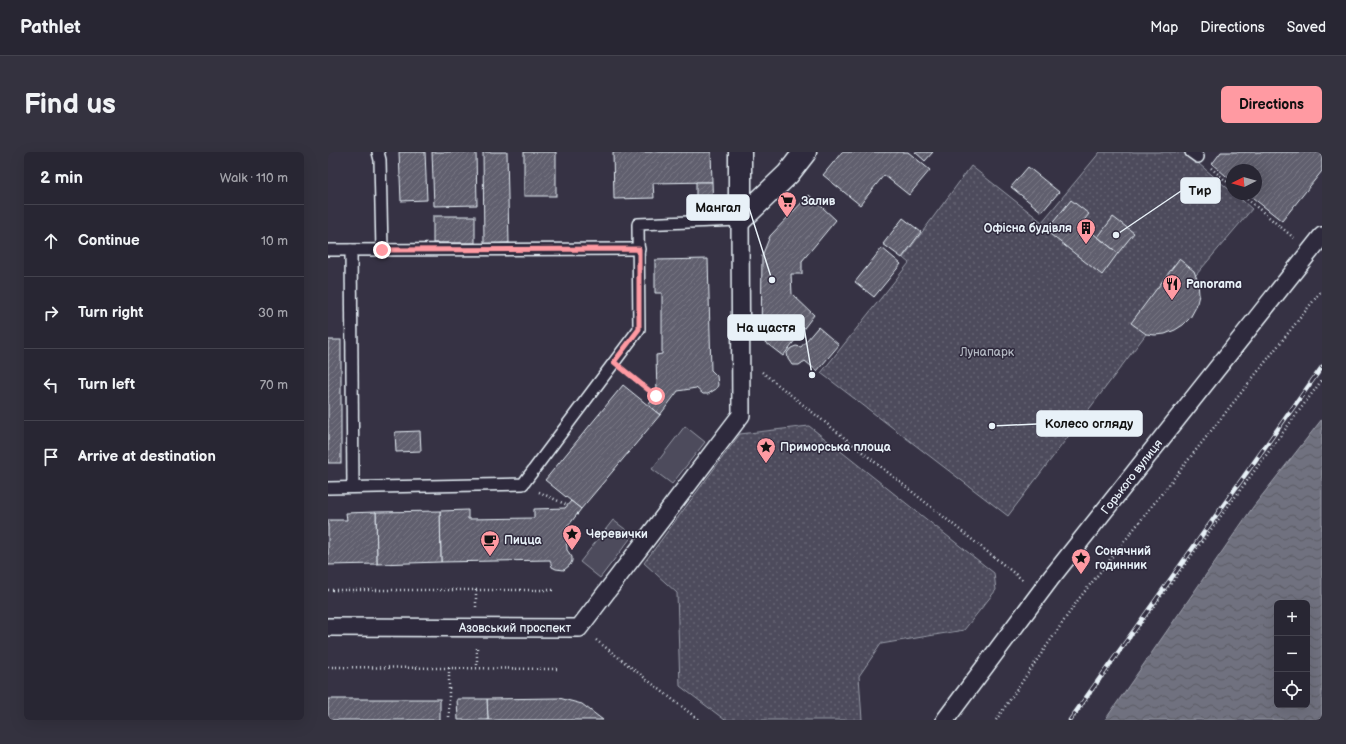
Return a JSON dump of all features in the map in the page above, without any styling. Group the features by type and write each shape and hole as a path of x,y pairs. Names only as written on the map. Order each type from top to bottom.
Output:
{"street":[{"path":"740,152 741,354"},
{"path":"740,227 788,174 805,152"},
{"name":"Горького вулиця","path":"945,720 1040,594 1322,236"},
{"name":"Азовський проспект","path":"328,627 580,628 741,415 741,354"}],"lane":[{"path":"378,152 380,160 382,250"},
{"path":"328,488 523,484 639,329 638,224 740,227"},
{"path":"328,250 639,249"},
{"path":"351,250 353,487"}],"path":[{"path":"1194,155 1226,181"},
{"path":"1248,200 1310,252"},
{"path":"996,720 1078,600 1322,290"},
{"path":"741,354 1040,594"},
{"path":"614,362 656,396"},
{"path":"1072,720 1128,641 1322,380"},
{"path":"523,484 567,505"},
{"path":"328,590 556,590"},
{"path":"580,628 699,720"},
{"path":"328,667 557,669"},
{"path":"449,668 449,720"}],"green space":[{"name":"Лунапарк","path":"1100,152 1185,152 1226,187 1226,200 1242,200 1252,209 1146,334 1008,516 821,373 909,263 903,258 971,166 1042,222"},
{"path":"685,426 705,442 672,484 652,469"},
{"path":"809,426 994,573 996,590 964,630 881,644 859,676 862,720 725,720 680,686 677,593 644,563 740,434"},
{"path":"613,520 633,535 600,578 580,562"}],"water":[{"path":"1322,419 1322,720 1105,720 1253,507"}],"building":[{"path":"399,152 425,152 427,200 401,201"},
{"path":"432,152 476,152 477,205 434,206"},
{"path":"483,152 507,152 509,243 484,244"},
{"path":"524,152 556,152 556,196 524,196"},
{"path":"613,152 711,152 712,182 653,183 654,198 614,199"},
{"path":"842,152 908,152 930,170 909,195 884,175 860,205 823,175"},
{"path":"915,152 933,152 925,161"},
{"path":"1221,152 1320,152 1322,154 1322,171 1282,221 1256,200 1262,200 1262,164 1226,164 1226,176 1212,164"},
{"path":"1028,167 1059,192 1042,212 1011,187"},
{"path":"696,182 712,182 713,212 696,212"},
{"path":"809,195 836,220 802,261 802,274 791,274 792,294 814,315 783,356 761,339 762,256 770,236"},
{"name":"Офісна будівля","path":"1071,200 1089,214 1081,224 1118,253 1102,275 1046,231"},
{"path":"433,216 475,216 475,243 433,243"},
{"path":"1113,217 1134,233 1118,253 1098,237"},
{"path":"903,218 921,232 902,258 883,244"},
{"path":"882,248 901,264 874,297 855,282"},
{"path":"708,259 711,370 717,376 718,385 716,389 708,394 703,394 696,388 678,391 660,415 648,405 657,395 656,355 662,354 662,293 655,293 655,260"},
{"name":"Panorama","path":"1179,259 1194,271 1198,282 1199,295 1196,307 1190,318 1175,330 1165,334 1146,334 1131,323"},
{"path":"818,327 839,345 817,371 805,361 799,365 792,365 788,359 787,353 791,348 796,346 801,347"},
{"path":"328,340 341,340 341,463 328,463"},
{"path":"623,385 660,415 581,509 545,480"},
{"path":"420,431 421,451 396,452 395,432"},
{"path":"571,501 581,509 566,529 567,550 572,557 572,561 564,570 552,567 550,560 441,562 440,511 468,510 468,519 534,518 534,509 565,508"},
{"path":"440,511 441,562 377,564 376,512"},
{"path":"376,512 377,564 328,565 328,520 347,520 346,513"},
{"path":"559,698 582,704 603,720 488,720 487,699"},
{"path":"328,699 440,699 440,720 328,720"},
{"path":"457,699 487,699 488,720 458,720"}],"railway":[{"path":"1070,720 1322,367"}],"place":[{"name":"Залив","path":"787,218"},
{"name":"Тир","path":"1116,235"},
{"name":"Офісна будівля","path":"1086,245"},
{"name":"Мангал","path":"772,280"},
{"name":"Panorama","path":"1172,301"},
{"name":"На щастя","path":"812,375"},
{"name":"Колесо огляду","path":"992,426"},
{"name":"Приморська площа","path":"766,464"},
{"name":"Черевички","path":"572,551"},
{"name":"Пицца","path":"490,557"},
{"name":"Сонячний годинник","path":"1081,575"}],"route":[{"path":"382,250 639,249 639,329 614,362 656,396"}]}
